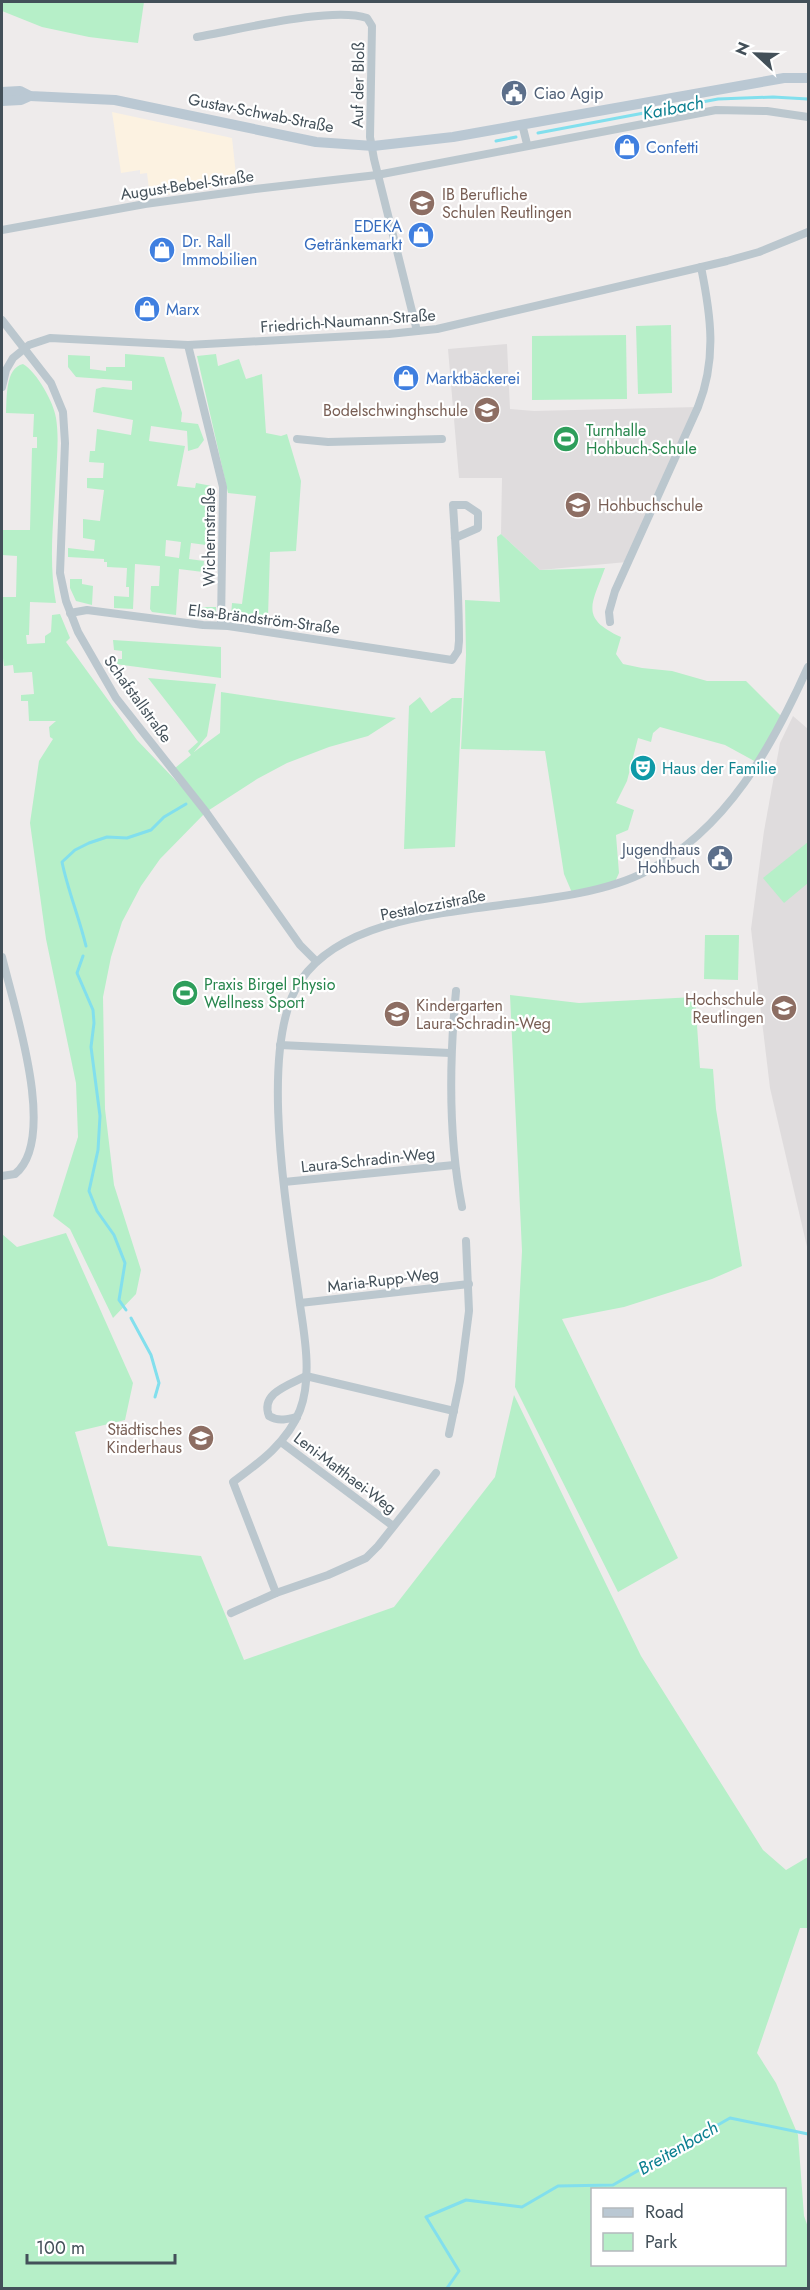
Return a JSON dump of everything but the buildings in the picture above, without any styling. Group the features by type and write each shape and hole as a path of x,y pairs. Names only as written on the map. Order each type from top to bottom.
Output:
{"street":[{"name":"Auf der Bloß","path":"197,37 319,15 356,14 368,18 372,26 370,137 373,146"},
{"name":"Gustav-Schwab-Straße","path":"2,92 20,91 30,96 115,100 316,142 373,146 453,137 784,78 808,78"},
{"name":"Gustav-Schwab-Straße","path":"2,101 21,100 30,96"},
{"path":"377,175 527,144 716,110 767,111 808,117"},
{"path":"522,124 527,144"},
{"path":"373,146 377,175 417,331"},
{"name":"August-Bebel-Straße","path":"2,230 156,203 377,175"},
{"name":"Friedrich-Naumann-Straße","path":"24,348 41,340 59,338 188,345 310,339 437,329 759,252 808,232"},
{"path":"610,622 612,602 618,584 693,417 706,381 712,329 701,267"},
{"name":"Schafstallstraße","path":"2,320 53,386 63,412 65,443 60,563 62,588 70,613 87,650 116,698 206,812 295,938 316,961"},
{"name":"Wichernstraße","path":"188,345 223,487 221,625"},
{"path":"2,387 8,365 24,348"},
{"path":"297,439 328,442 442,439"},
{"path":"453,505 466,506 478,513 478,528 455,538 453,505"},
{"name":"Elsa-Brändström-Straße","path":"70,613 87,610 221,625 442,659 454,658 459,641 458,558 455,538"},
{"name":"Pestalozzistraße","path":"276,1593 233,1482 281,1442 302,1407 306,1376 306,1339 284,1182 277,1096 280,1045 296,988 316,961 340,944 382,928 417,919 590,892 623,882 661,863 704,830 742,786 784,719 808,667"},
{"path":"2,957 26,1048 33,1120 31,1144 26,1161 15,1174 2,1176"},
{"name":"Laura-Schradin-Weg","path":"456,991 450,1053 454,1165 462,1207"},
{"path":"280,1045 450,1053"},
{"name":"Laura-Schradin-Weg","path":"284,1182 454,1165"},
{"path":"449,1434 465,1352 469,1311 466,1241"},
{"name":"Maria-Rupp-Weg","path":"300,1303 469,1284"},
{"path":"297,1417 285,1420 270,1416 267,1409 269,1398 306,1376 454,1411"},
{"name":"Leni-Matthaei-Weg","path":"281,1442 393,1526"},
{"name":"Leni-Matthaei-Weg","path":"231,1613 276,1593 328,1575 366,1557 378,1546 436,1473"}],"shaded area":[{"path":"112,112 232,138 237,184 150,197 147,173 140,174 140,170 121,173"},
{"name":"Hohbuchschule","path":"507,344 510,409 534,411 698,407 627,562 540,570 501,534 502,478 459,478 448,349"},
{"name":"Hochschule Reutlingen","path":"793,716 808,729 808,1251 770,1088 751,929 764,831 780,743"}],"green space":[{"path":"2,2 144,2 138,43 89,37 42,27 2,11"},
{"path":"671,325 672,393 638,394 636,326"},
{"path":"626,335 627,399 532,400 532,336"},
{"path":"125,354 164,357 182,413 181,422 198,424 204,440 198,448 188,451 187,431 151,426 149,441 185,446 177,486 195,488 196,483 212,486 206,545 191,543 189,559 204,561 203,572 179,569 176,615 152,612 150,609 151,586 159,586 160,566 135,564 133,609 114,608 114,596 129,597 129,587 126,587 127,568 107,567 104,559 68,557 68,548 94,551 95,540 83,538 83,519 100,521 104,490 87,488 87,478 103,478 104,463 89,462 90,451 95,451 97,429 131,435 133,420 93,412 96,389 103,387 132,390 132,381 76,377 68,367 68,355 90,356 90,369 106,371 106,367 125,367","holes":["166,540 181,542 179,558 165,556"]},
{"path":"216,354 218,366 239,359 246,379 262,374 266,433 281,436 287,434 301,481 296,551 270,552 268,617 231,616 232,603 242,604 256,496 228,493 197,356"},
{"path":"23,364 34,374 48,396 55,412 58,439 52,555 56,603 30,602 27,644 45,643 45,636 51,632 52,615 60,614 70,638 66,642 137,740 202,808 175,768 191,755 188,751 198,742 148,678 216,684 207,736 194,752 220,733 221,692 396,718 368,736 329,747 287,763 257,779 206,812 160,859 141,886 122,922 111,957 103,997 105,1109 114,1185 141,1270 136,1294 113,1318 70,1229 53,1216 78,1137 76,1083 46,939 30,823 39,761 53,739 50,737 49,727 56,721 29,721 28,701 21,701 21,695 34,694 32,672 14,673 13,665 4,666 2,650 2,597 16,597 17,556 2,555 2,530 30,530 32,448 37,448 37,437 33,437 34,414 6,413 10,377 17,367"},
{"path":"501,534 540,570 605,568 592,609 599,623 621,637 616,654 623,664 672,671 707,681 746,681 784,719 758,763 725,745 660,727 653,733 651,742 638,738 627,781 616,803 634,810 628,830 616,835 619,873 613,886 573,895 564,874 545,751 461,749 466,655 465,600 500,602 497,537"},
{"path":"70,579 82,579 82,584 93,586 92,605 76,601 70,588"},
{"path":"188,607 216,607 216,616 211,620 187,617"},
{"path":"113,640 221,647 221,678 115,664 115,659 122,659 122,651 114,650"},
{"path":"420,697 431,713 452,698 462,698 455,847 404,849 409,706"},
{"path":"808,842 808,883 784,903 763,878"},
{"path":"705,935 739,935 738,980 704,979"},
{"path":"510,995 579,1003 695,997 700,1068 713,1069 716,1109 742,1266 712,1279 624,1307 562,1319 678,1558 618,1592 515,1387 522,1251"},
{"path":"66,1233 133,1383 125,1420 75,1432 108,1546 201,1556 244,1660 394,1607 495,1477 514,1395 641,1656 763,1850 786,1870 808,1857 808,1928 800,1928 757,2053 776,2083 798,2135 804,2216 808,2227 808,2288 2,2288 2,1234 17,1247"}],"waterway":[{"name":"Kaibach","path":"538,133 718,99 773,97 808,99"},
{"name":"Kaibach","path":"496,141 516,137"},
{"path":"86,946 62,862 75,850 89,843 107,837 127,838 151,830 164,817 186,804"},
{"path":"83,956 77,973 93,1010 91,1047 100,1116 98,1150 89,1191 97,1211 114,1235 125,1263 119,1300 126,1310"},
{"path":"131,1318 151,1355 159,1383 155,1397"},
{"name":"Breitenbach","path":"447,2288 459,2271 426,2217 466,2200 522,2207 558,2186 613,2185 730,2118 808,2134"}],"place":[{"name":"Ciao Agip","path":"514,93"},
{"name":"Confetti","path":"627,147"},
{"name":"IB Berufliche Schulen Reutlingen","path":"422,203"},
{"name":"EDEKA Getränkemarkt","path":"421,235"},
{"name":"Dr. Rall Immobilien","path":"162,250"},
{"name":"Marx","path":"147,309"},
{"name":"Marktbäckerei","path":"406,378"},
{"name":"Bodelschwinghschule","path":"487,410"},
{"name":"Turnhalle Hohbuch-Schule","path":"566,439"},
{"name":"Hohbuchschule","path":"578,505"},
{"name":"Haus der Familie","path":"643,768"},
{"name":"Jugendhaus Hohbuch","path":"720,858"},
{"name":"Praxis Birgel Physio Wellness Sport","path":"185,993"},
{"name":"Hochschule Reutlingen","path":"784,1008"},
{"name":"Kindergarten Laura-Schradin-Weg","path":"397,1014"},
{"name":"Städtisches Kinderhaus","path":"201,1438"}]}
